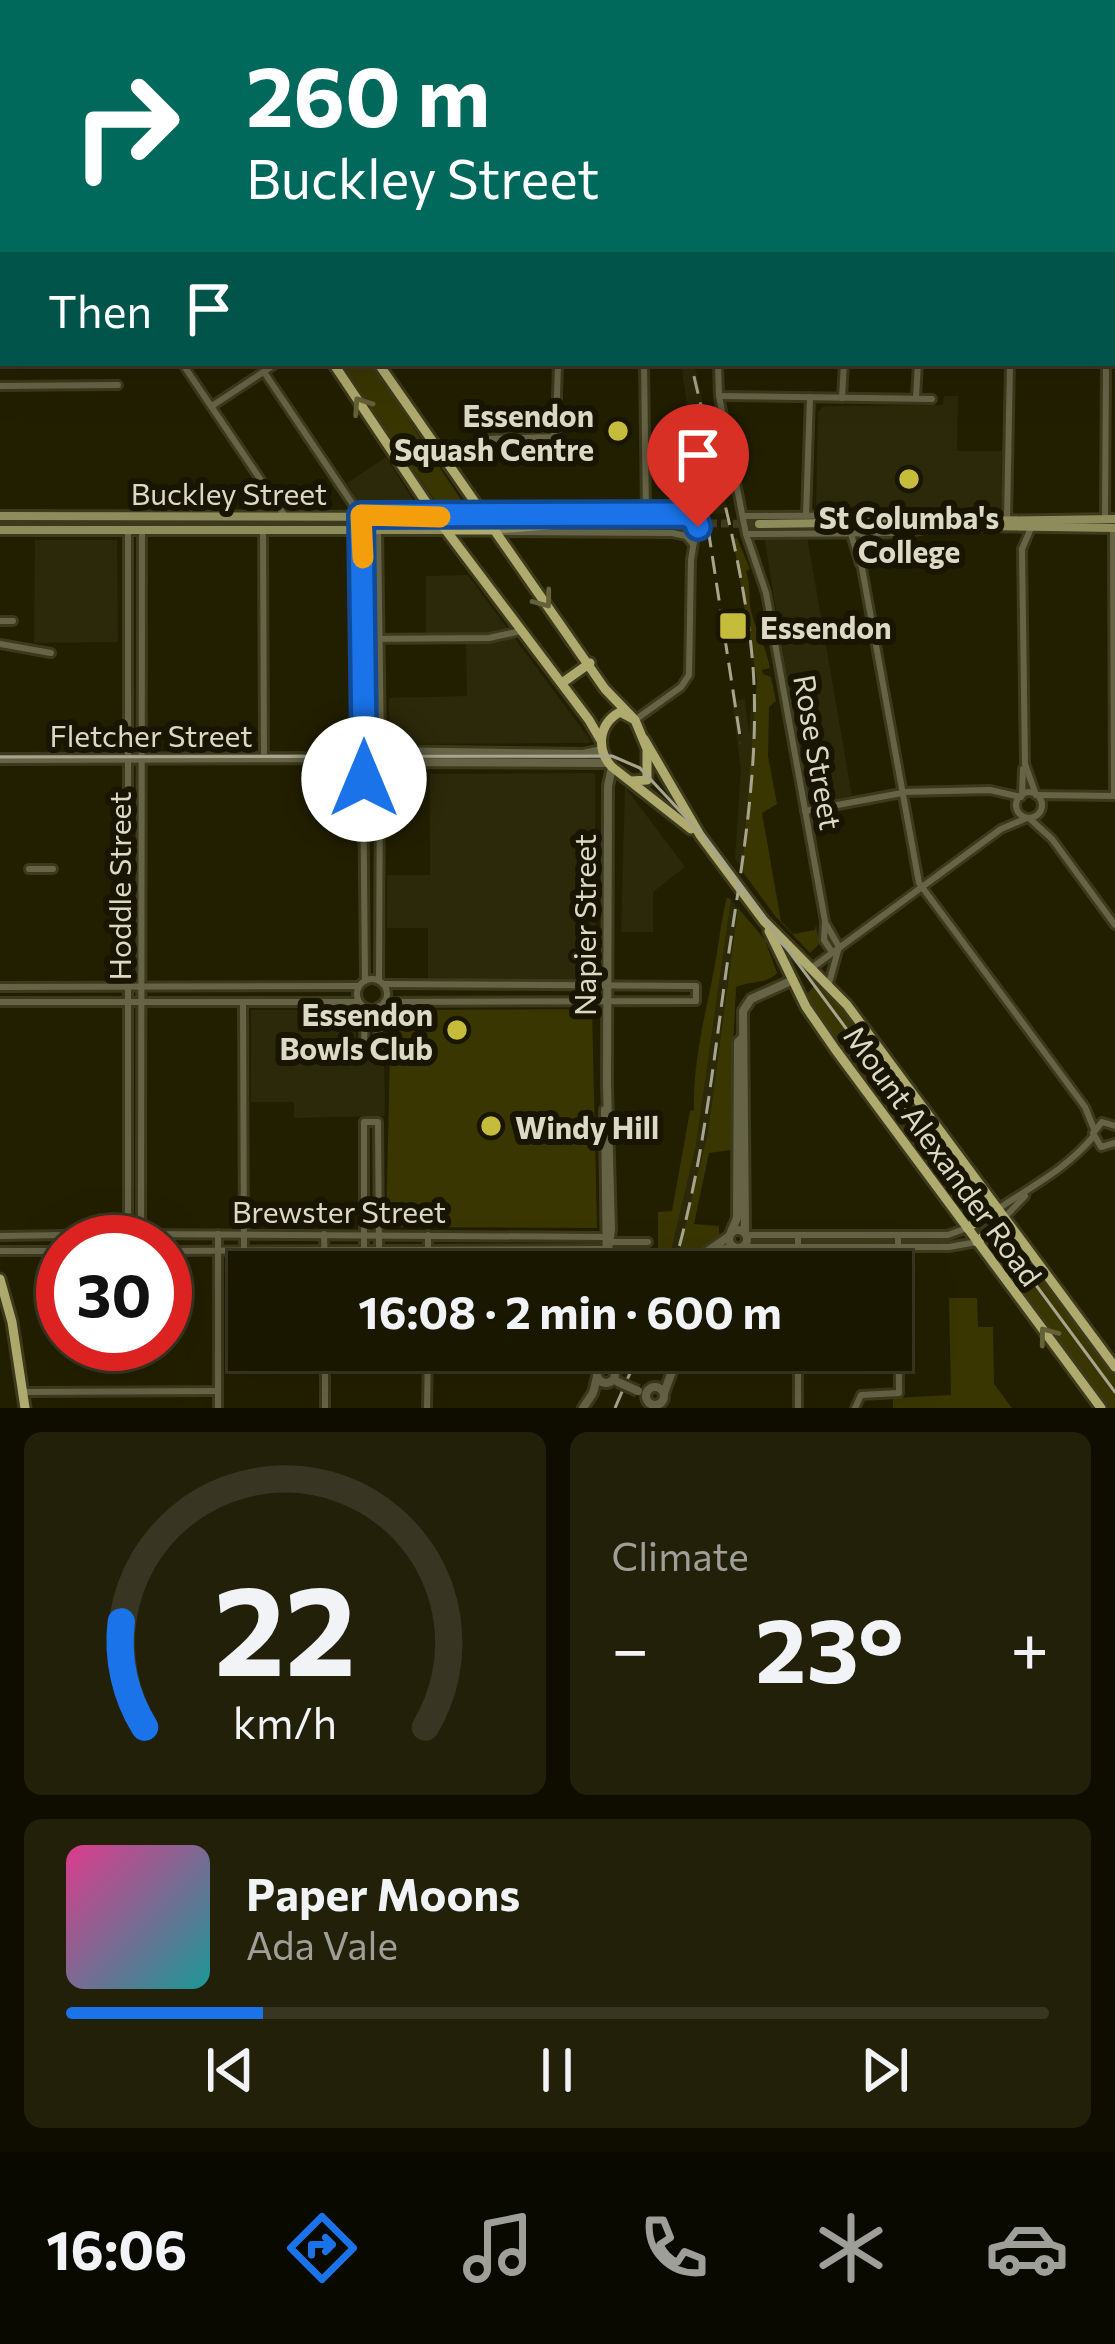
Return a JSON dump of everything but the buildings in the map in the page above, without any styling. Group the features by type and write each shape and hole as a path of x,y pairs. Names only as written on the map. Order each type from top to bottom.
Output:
{"main road":[{"path":"335,366 436,517 562,683 610,765"},
{"path":"384,366 491,530 604,688 634,719"},
{"path":"285,515 285,530"},
{"path":"361,515 363,530"},
{"name":"Buckley Street","path":"0,516 482,516 685,524"},
{"path":"128,530 141,516"},
{"path":"141,516 142,530"},
{"path":"263,516 263,530"},
{"path":"378,517 378,530"},
{"path":"759,524 979,520 1030,528 1111,523"},
{"name":"Buckley Street","path":"0,530 491,530 602,522"},
{"path":"914,523 1111,523"},
{"path":"562,683 590,663"},
{"path":"601,745 614,715 626,712 634,719"},
{"name":"Mount Alexander Road","path":"634,719 700,835 764,920 829,983 1115,1367"},
{"path":"632,782 642,784 649,777 644,739"},
{"name":"Mount Alexander Road","path":"610,765 700,835"},
{"name":"Mount Alexander Road","path":"764,920 835,1049 1101,1408"},
{"path":"794,980 812,967"},
{"path":"967,1228 1001,1213"},
{"path":"977,1242 1001,1213"},
{"path":"0,1279 5,1314"},
{"path":"0,1294 25,1408"}],"street":[{"path":"863,0 916,0"},
{"path":"1054,0 1065,0"},
{"path":"184,366 285,515"},
{"path":"212,406 273,366"},
{"path":"448,466 488,439 550,438 556,430 558,366"},
{"path":"644,366 646,514"},
{"name":"Rose Street","path":"718,366 719,396 745,525 766,593 825,921 836,949"},
{"path":"842,398 844,366"},
{"path":"916,398 918,366"},
{"path":"1010,366 1010,524 1022,549"},
{"path":"805,811 902,793 990,790 1021,796 1115,796 1106,366"},
{"path":"264,372 361,515"},
{"path":"0,386 118,385"},
{"path":"719,396 932,399"},
{"path":"806,516 810,397"},
{"name":"Buckley Street","path":"530,517 646,514 693,518 698,525 694,547"},
{"path":"745,525 806,516 969,515 979,520"},
{"path":"745,525 850,533 909,532 936,526"},
{"path":"1001,829 1017,808 1025,764 1022,549 1030,528"},
{"name":"Hoddle Street","path":"128,530 128,1215"},
{"name":"Hoddle Street","path":"142,530 142,1215"},
{"path":"263,530 264,758"},
{"path":"363,530 364,1048 378,1048 386,993 381,983 378,530"},
{"name":"Buckley Street","path":"491,530 672,532 687,536 694,547"},
{"path":"850,533 862,568 921,887 1085,1107 1093,1133 1110,1148"},
{"path":"862,568 863,533"},
{"path":"634,719 681,687 689,675 694,547"},
{"path":"0,621 13,621"},
{"path":"363,639 489,638 521,630"},
{"path":"0,644 51,652"},
{"path":"363,749 583,754 601,745"},
{"name":"Fletcher Street","path":"0,759 302,758 363,749"},
{"name":"Fletcher Street","path":"302,758 362,767"},
{"path":"362,767 374,771 402,762 610,765"},
{"path":"1025,764 1052,839"},
{"name":"Napier Street","path":"608,1251 610,765"},
{"path":"812,967 1001,829 1037,815 1042,806 1064,796"},
{"path":"1017,808 1052,839 1115,925"},
{"path":"29,869 52,869"},
{"path":"829,983 836,949"},
{"path":"740,1247 746,1234 738,1042 746,1004 794,980"},
{"path":"0,987 697,986 696,1001 0,1002"},
{"path":"242,988 244,1250"},
{"path":"1001,1213 1077,1156 1093,1133 1111,1123 1085,1107"},
{"path":"364,1249 364,1122 378,1122 379,1249"},
{"path":"1077,1156 1110,1148"},
{"path":"742,1204 730,1234 731,1246 898,1248 977,1242"},
{"path":"709,1251 739,1230 746,1234 951,1235 967,1228"},
{"path":"218,1234 218,1408"},
{"path":"324,1234 325,1250"},
{"path":"428,1234 428,1249"},
{"name":"Brewster Street","path":"192,1235 428,1234 648,1242"},
{"path":"798,1235 798,1248"},
{"path":"854,1408 861,1395 898,1393 898,1235"},
{"name":"Brewster Street","path":"0,1236 36,1237"},
{"name":"Brewster Street","path":"192,1250 428,1249 608,1241"},
{"path":"717,1251 740,1247"},
{"path":"0,1251 36,1251"},
{"path":"325,1371 325,1408"},
{"path":"427,1408 428,1371"},
{"path":"585,1408 614,1378 613,1371"},
{"path":"645,1394 668,1371"},
{"path":"597,1372 600,1381 614,1378 658,1406 673,1371"},
{"path":"797,1408 798,1371"},
{"path":"585,1408 597,1372"},
{"path":"645,1394 658,1388 664,1394"},
{"path":"22,1392 218,1391"}],"shaded area":[{"path":"341,366 373,366 463,503 461,509 450,511 438,505"},
{"path":"681,366 695,366 728,513 702,515"},
{"name":"St Columba's College","path":"944,396 958,396 957,451 1002,451 1001,509 816,506 818,412 824,406 943,405"},
{"path":"386,457 415,503 360,505 347,483"},
{"path":"764,536 807,536 852,796 808,804"},
{"path":"737,538 750,569 746,571 751,611 770,668 762,670 771,677 776,701 769,707 768,756 777,804 762,813 781,921 793,934 815,930 816,925 819,944 810,953 776,917 742,871 757,681 733,539"},
{"path":"35,540 117,540 118,642 34,643"},
{"path":"468,575 589,743 389,744 389,698 467,696 466,639 426,638 426,576"},
{"path":"752,698 757,698 742,867 735,859 741,769 732,701 745,699 749,734"},
{"path":"595,773 595,980 428,979 428,928 387,928 387,875 430,875 430,774"},
{"path":"625,787 685,867 653,892 653,932 621,932"},
{"path":"727,897 731,900 696,1145 670,1251 665,1251 658,1248 658,1212 672,1211 690,1111 694,1110 699,1045"},
{"path":"731,900 738,908 708,1132 680,1251 670,1251 696,1145"},
{"path":"738,908 765,940 777,973 736,987 731,1150 709,1153 694,1224 719,1226 719,1239 708,1251 679,1251 708,1132"},
{"path":"819,981 992,1207 968,1222 882,1111 806,995"},
{"name":"Windy Hill","path":"592,1009 597,1228 386,1227 391,1010"},
{"path":"251,1010 356,1010 356,1054 384,1054 385,1116 294,1118 294,1102 251,1102"},
{"path":"1004,1223 1115,1373 1115,1408 1107,1408 983,1242"},
{"path":"949,1298 977,1298 978,1327 993,1327 994,1384 1012,1408 893,1408 893,1398 951,1395"}],"tunnel":[{"path":"685,523 759,524"}],"tram line":[{"path":"0,757 612,756 640,768 706,839 1115,1392"}],"railway":[{"path":"677,1251 706,1116 744,850 755,703 743,591 692,366"},
{"path":"700,476 741,743"},
{"path":"615,1408 631,1371"}],"slow traffic":[{"path":"363,558 361,515 440,517"}],"place":[{"name":"Essendon Squash Centre","path":"618,431"},
{"name":"St Columba's College","path":"909,479"},
{"name":"Essendon","path":"733,626"},
{"name":"Essendon Bowls Club","path":"457,1030"},
{"name":"Windy Hill","path":"491,1126"}],"route":[{"path":"364,779 359,760 364,738 361,515 686,514 698,527"}]}
